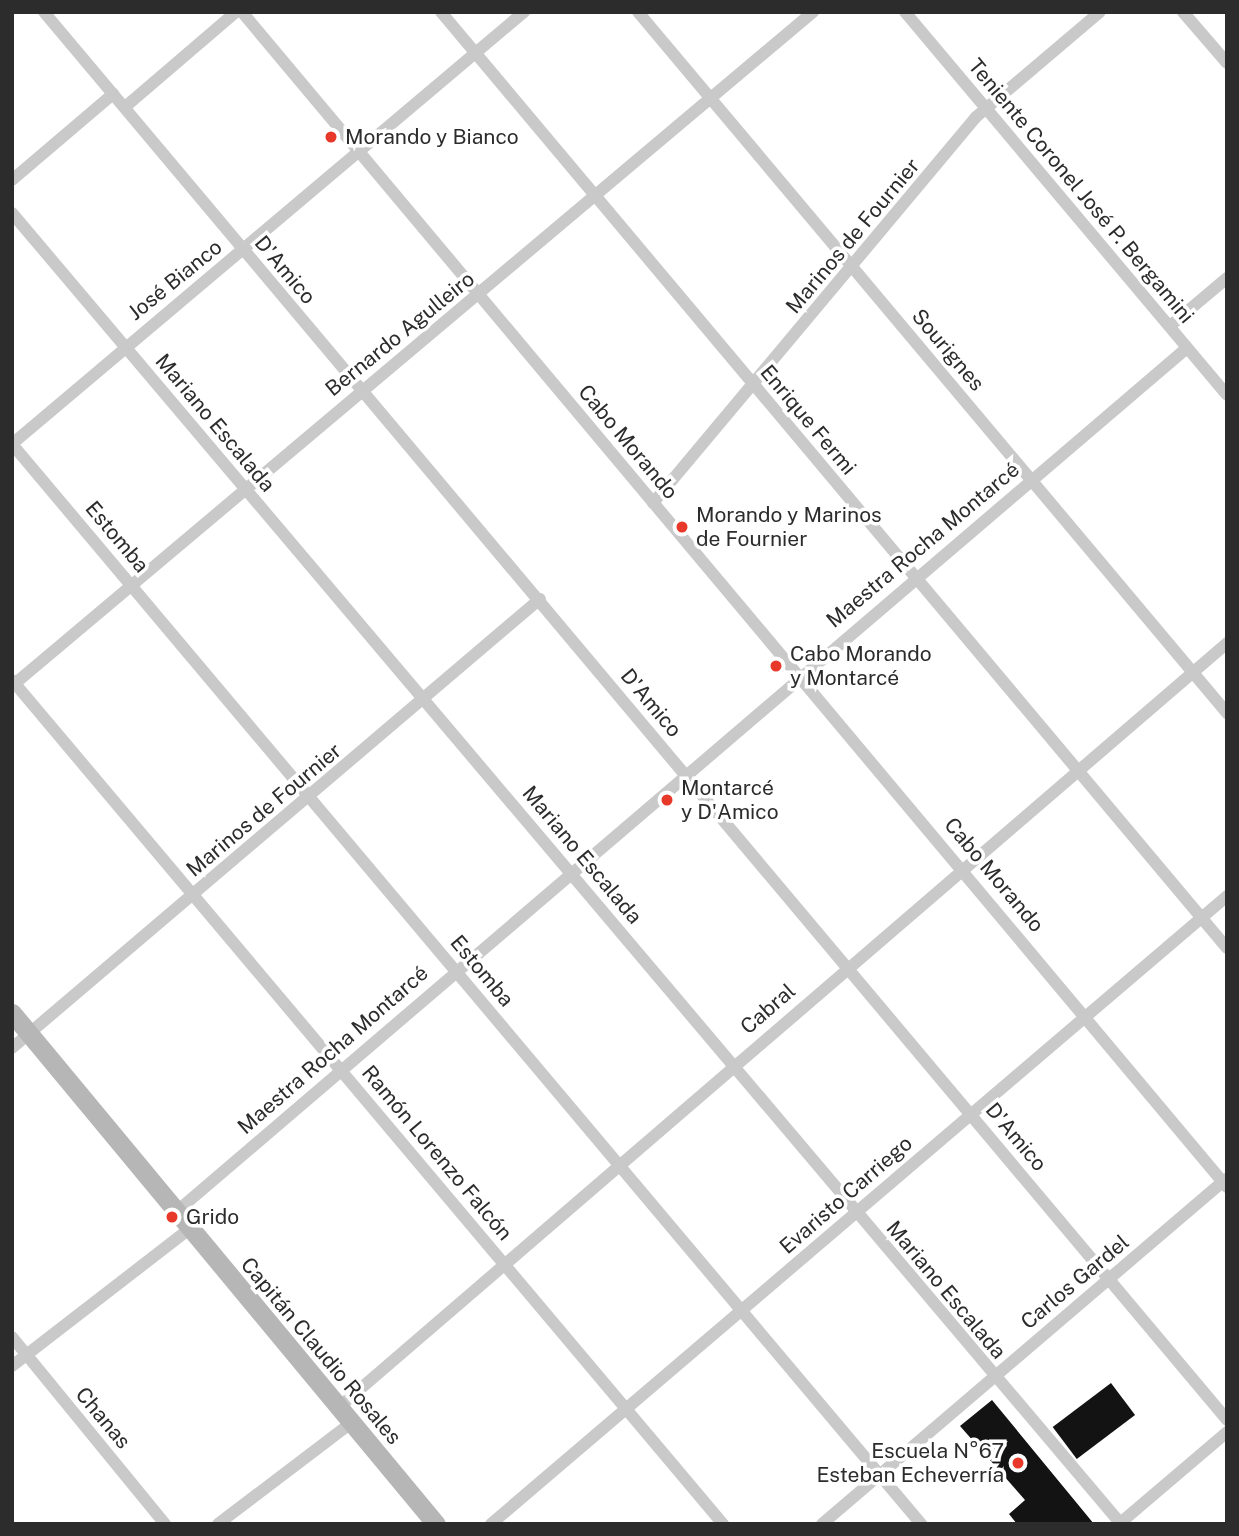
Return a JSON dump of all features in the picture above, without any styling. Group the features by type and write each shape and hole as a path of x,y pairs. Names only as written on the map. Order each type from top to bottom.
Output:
{"street":[{"name":"D'Amico","path":"44,12 360,391 540,599 1227,1420"},
{"path":"125,107 239,12"},
{"name":"Cabo Morando","path":"239,12 965,868 1225,1183"},
{"name":"Enrique Fermi","path":"441,12 1076,772 1227,948"},
{"name":"José Bianco","path":"12,444 524,12"},
{"name":"Sourignes","path":"638,12 1227,713"},
{"name":"Bernardo Agulleiro","path":"13,683 360,391 479,295 813,12"},
{"name":"Teniente Coronel José P. Bergamini","path":"905,12 1227,395"},
{"name":"Marinos de Fournier","path":"653,503 985,108 1100,12"},
{"path":"1183,12 1227,63"},
{"path":"12,180 113,94"},
{"name":"Mariano Escalada","path":"12,213 245,490 426,697 855,1212 1120,1523"},
{"path":"1170,326 1227,278"},
{"name":"Maestra Rocha Montarcé","path":"176,1212 799,675 1187,348"},
{"name":"Estomba","path":"12,444 921,1524"},
{"name":"Marinos de Fournier","path":"12,1048 540,599"},
{"name":"Cabral","path":"338,1408 847,965 965,868 1227,643"},
{"name":"Ramón Lorenzo Falcón","path":"13,683 195,893 723,1524"},
{"name":"Evaristo Carriego","path":"491,1524 1085,1014 1227,896"},
{"name":"Capitán Claudio Rosales","path":"12,1013 436,1524"},
{"name":"Carlos Gardel","path":"822,1524 993,1375 1225,1183"},
{"path":"12,1366 189,1228"},
{"name":"Chanas","path":"12,1337 165,1524"},
{"path":"218,1524 351,1423"},
{"path":"1120,1523 1227,1432"}],"building":[{"path":"1111,1383 1135,1415 1077,1459 1053,1427"},
{"name":"Escuela N°67 Esteban Echeverría","path":"992,1400 1094,1524 1017,1524 1009,1514 1025,1500 960,1426"}],"place":[{"name":"Morando y Bianco","path":"331,137"},
{"name":"Morando y Marinos de Fournier","path":"682,527"},
{"name":"Cabo Morando y Montarcé","path":"776,666"},
{"name":"Montarcé y D'Amico","path":"667,800"},
{"name":"Grido","path":"172,1217"},
{"name":"Escuela N°67 Esteban Echeverría","path":"1018,1463"}]}
